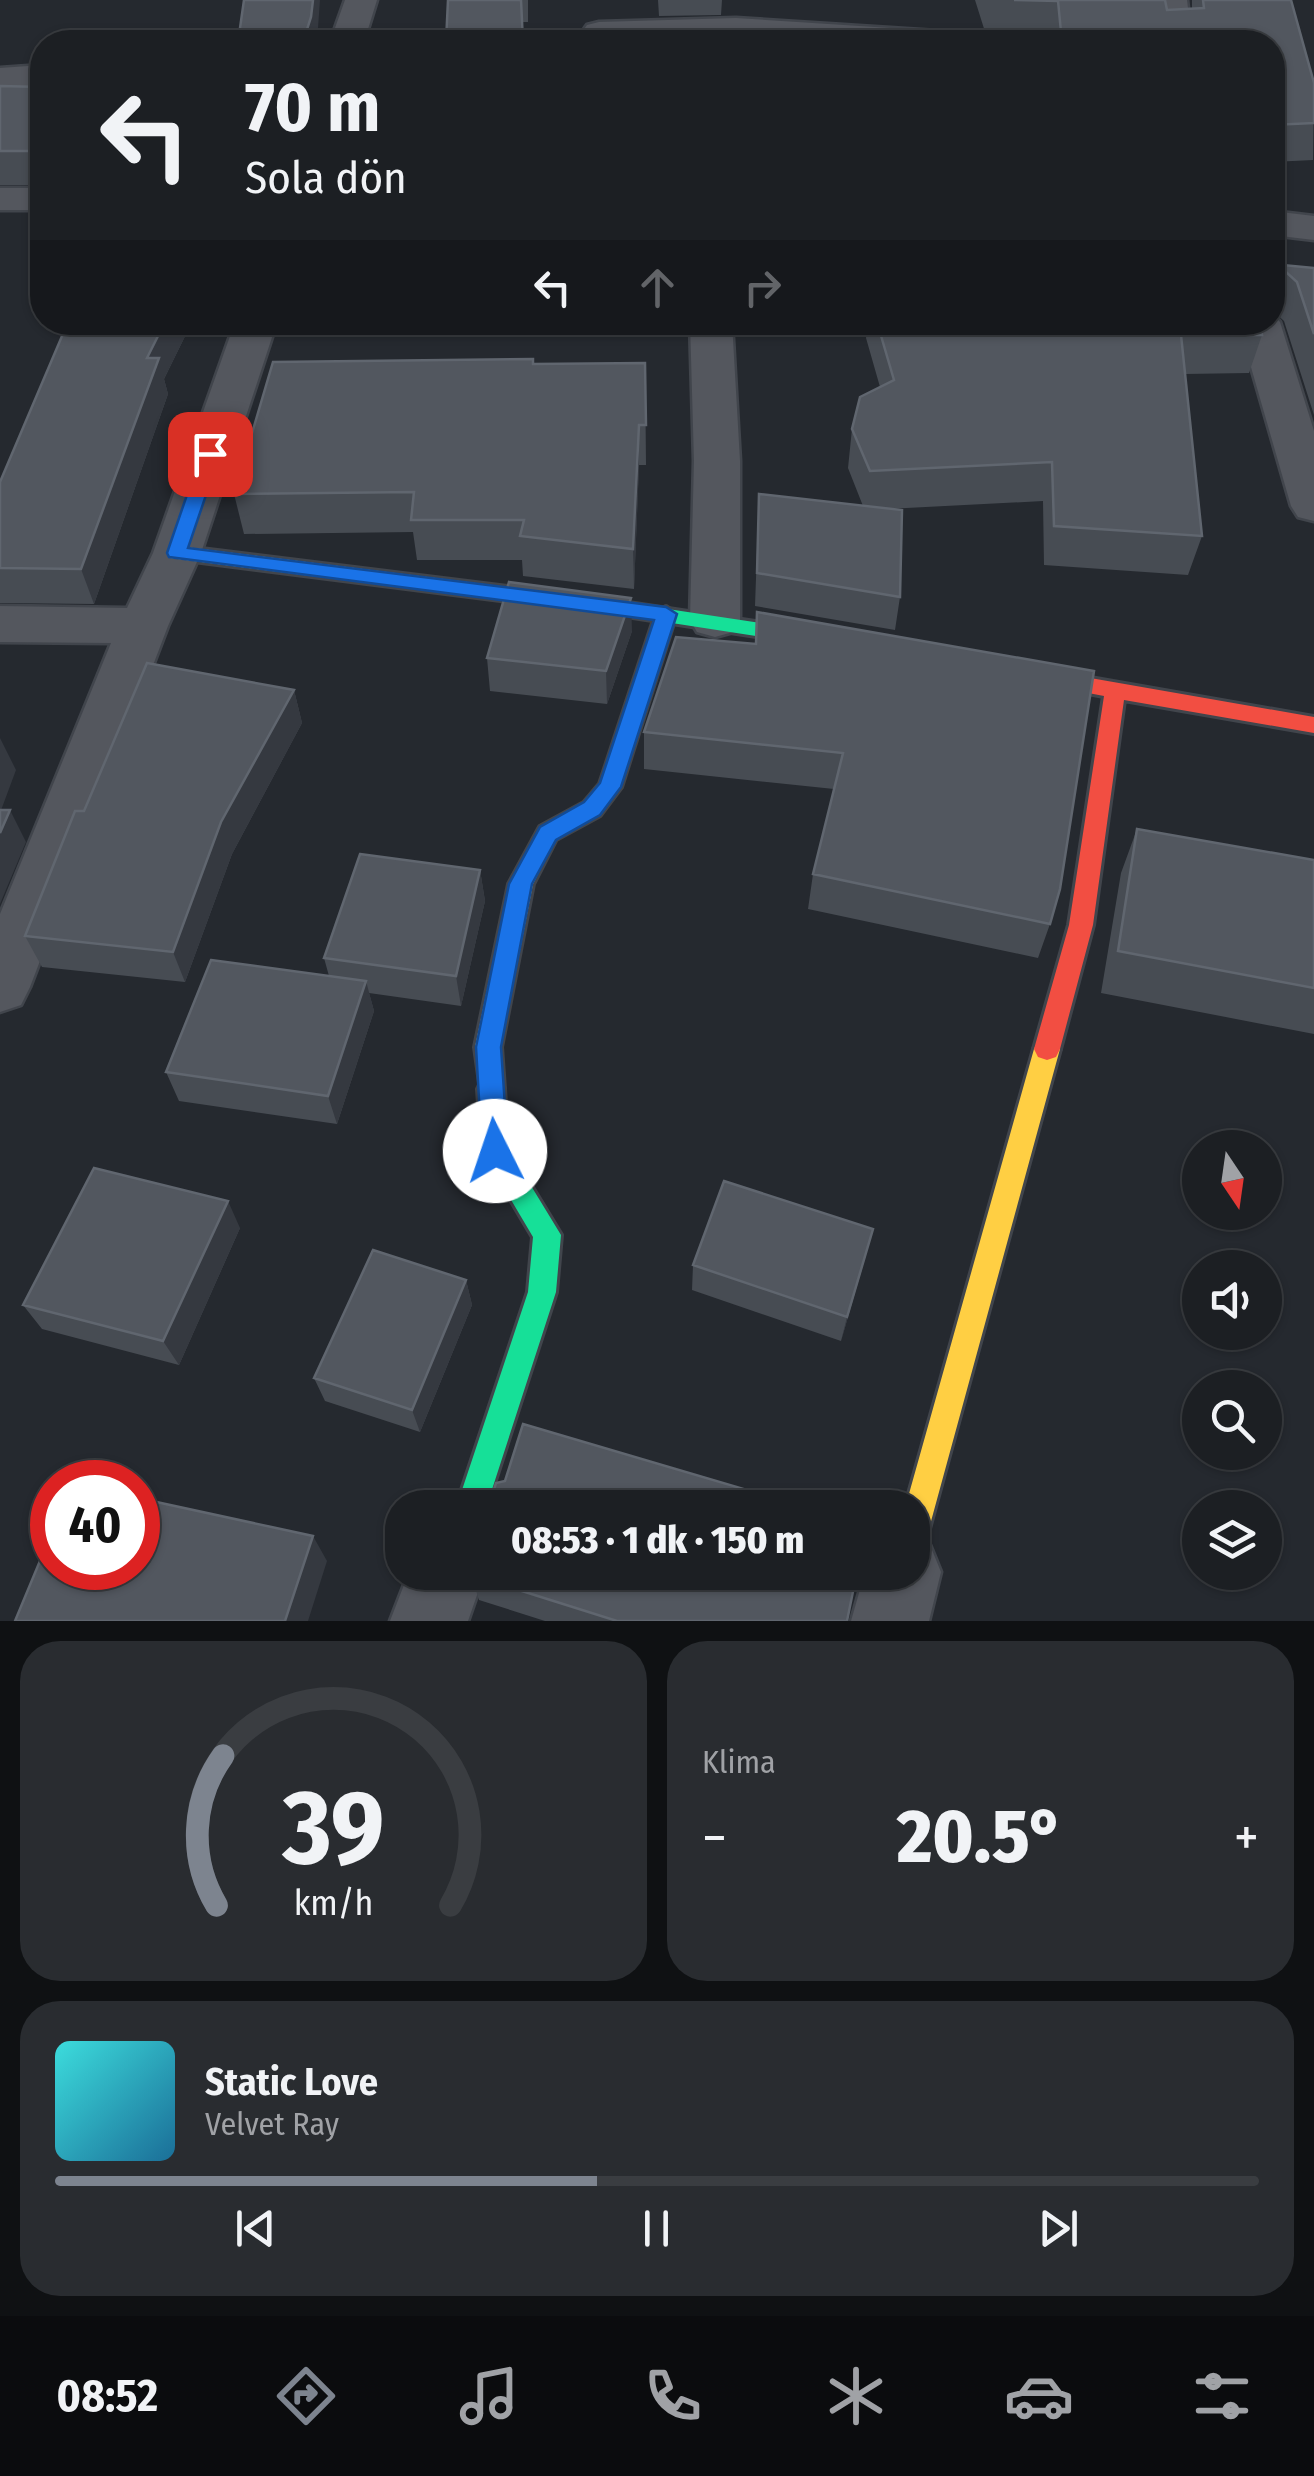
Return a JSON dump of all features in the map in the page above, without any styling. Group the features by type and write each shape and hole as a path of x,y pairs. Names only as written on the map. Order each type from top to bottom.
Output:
{"street":[{"path":"351,30 362,0"},
{"path":"1171,0 1173,30"},
{"path":"615,30 740,14 862,30"},
{"path":"0,78 30,76"},
{"path":"0,199 30,198"},
{"path":"1285,225 1314,228"},
{"path":"0,987 143,626 176,553 251,335"},
{"path":"712,335 717,461 715,620"},
{"path":"1263,335 1314,506"},
{"path":"176,553 715,620 848,644"},
{"path":"477,1490 542,1292 547,1235 495,1151 488,1047 521,884 548,834 592,808 610,787 666,614"},
{"path":"0,624 143,626"},
{"path":"1001,670 1314,725"},
{"path":"925,1490 1080,926 1116,690"},
{"path":"429,1621 440,1590"},
{"path":"890,1621 898,1590"}],"building":[{"path":"244,0 313,0 307,30 240,30"},
{"path":"448,0 521,0 522,30 447,30"},
{"path":"1014,0 1165,0 1167,10 1204,8 1203,0 1291,0 1314,83 1314,123 1285,124 1285,30 1061,30 1058,1"},
{"path":"0,86 30,87 30,151 0,151"},
{"path":"1285,265 1314,268 1314,334 1297,282 1285,271"},
{"path":"62,335 158,335 147,358 159,358 81,569 0,568 0,482"},
{"path":"881,335 1181,335 1202,536 1054,526 1052,462 870,471 852,429 860,397 894,380"},
{"path":"533,359 533,364 645,363 646,425 639,425 633,549 520,536 524,520 411,520 414,492 234,494 273,362"},
{"path":"759,494 902,510 900,597 757,573"},
{"path":"509,582 631,598 606,671 487,658"},
{"path":"757,612 1094,671 1060,889 1050,924 813,874 843,753 644,732 676,637 756,644"},
{"path":"147,663 294,690 221,822 173,952 25,936 75,811 84,811"},
{"path":"0,810 10,810 0,833"},
{"path":"1137,829 1314,860 1314,988 1118,951"},
{"path":"360,854 480,870 456,976 324,958"},
{"path":"211,960 366,981 328,1096 166,1072"},
{"path":"94,1168 228,1201 163,1341 23,1305"},
{"path":"724,1181 873,1229 847,1317 693,1265"},
{"path":"373,1250 466,1280 412,1410 314,1378"},
{"path":"523,1424 747,1490 494,1490 496,1483 505,1481"},
{"path":"160,1503 313,1536 285,1621 15,1621 30,1585 30,1590 160,1590"},
{"path":"519,1590 853,1590 847,1621 617,1621"}],"traffic: fast":[{"path":"588,604 828,640"},
{"path":"477,1490 542,1292 547,1235 495,1151 491,1089"}],"traffic: slow":[{"path":"177,553 588,604"},
{"path":"491,1089 488,1047 521,884 548,833 592,809 610,787 666,614"},
{"path":"925,1490 1047,1049"}],"traffic: jam":[{"path":"1016,673 1314,725"},
{"path":"1047,1049 1081,925 1115,690"}],"route":[{"path":"210,454 176,553 666,614 610,787 592,808 548,834 521,884 488,1047 495,1151"}]}
